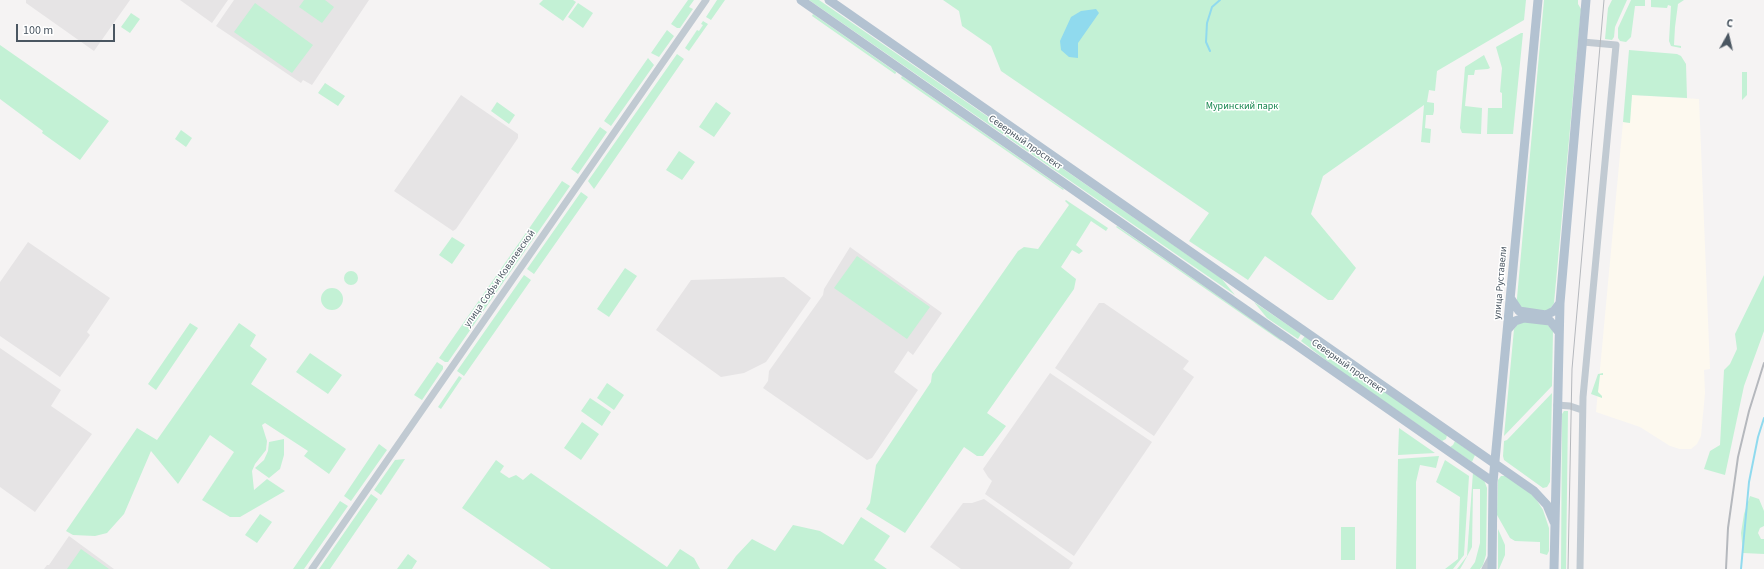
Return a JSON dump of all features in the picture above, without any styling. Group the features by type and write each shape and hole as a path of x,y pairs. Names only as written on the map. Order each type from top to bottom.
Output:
{"main road":[{"name":"Северный проспект","path":"801,0 1493,482"},
{"name":"Северный проспект","path":"829,0 1534,491 1547,505 1554,522"},
{"name":"улица Руставели","path":"1492,569 1493,482 1538,0"},
{"path":"1554,569 1558,331 1586,0"},
{"path":"1237,303 1246,290"},
{"path":"1511,300 1519,311 1546,315 1554,311 1560,303"},
{"path":"1508,329 1515,321 1524,318 1550,321 1558,331"},
{"path":"1445,448 1454,435"}],"street":[{"name":"улица Софьи Ковалевской","path":"312,569 706,0"},
{"path":"1580,569 1582,410 1616,46 1583,42"},
{"path":"1556,405 1570,406 1582,410"},
{"path":"1485,569 1492,556"}],"shaded area":[{"path":"26,0 130,0 94,51 26,3"},
{"path":"180,0 228,0 212,23"},
{"path":"234,0 369,0 312,85 303,80 301,83 216,26"},
{"path":"461,95 518,134 518,138 456,229 453,231 394,191"},
{"path":"1632,95 1699,99 1710,369 1704,370 1705,393 1701,436 1697,444 1691,449 1680,449 1670,446 1640,427 1596,412 1623,122 1629,123"},
{"path":"28,242 110,298 87,332 90,335 60,377 0,336 0,282"},
{"path":"850,247 942,313 913,355 908,351 894,372 918,390 872,458 867,460 763,388 768,381 769,371 823,295 824,289"},
{"path":"784,277 811,298 766,362 744,373 721,377 656,330 691,280"},
{"path":"1099,303 1104,303 1189,361 1183,369 1194,377 1154,436 1055,368"},
{"path":"0,348 61,390 51,406 92,434 35,512 0,487"},
{"path":"1050,373 1152,442 1074,556 985,494 992,481 983,469"},
{"path":"984,499 1073,563 1069,569 961,569 930,547 963,503 972,503"},
{"path":"69,536 114,569 44,569 47,565 49,565"}],"green space":[{"path":"304,0 325,0 334,7 322,23 299,7"},
{"path":"543,0 573,0 576,2 563,21 539,4"},
{"path":"688,0 694,0 689,7 693,9 680,28 677,28 671,24"},
{"path":"717,0 725,0 711,20 706,17"},
{"path":"809,0 819,0 1221,278 1235,295"},
{"name":"Муринский парк","path":"943,0 1526,0 1524,20 1437,71 1435,91 1429,90 1427,102 1434,103 1433,115 1426,115 1425,128 1431,129 1430,143 1421,142 1424,105 1323,176 1311,214 1356,268 1333,300 1328,300 1265,256 1248,280 1189,241 1209,213 1001,71 991,46 962,26 959,11"},
{"path":"1544,0 1578,0 1578,4 1581,9 1554,303 1549,311 1524,310 1517,303"},
{"path":"1612,0 1627,0 1615,27 1614,37 1612,40 1605,39 1608,8"},
{"path":"1631,0 1645,0 1645,6 1635,6 1631,37 1626,42 1620,41 1618,38 1618,28"},
{"path":"1651,0 1684,0 1678,4 1675,27 1674,45 1681,46 1681,48 1671,46 1669,41 1671,6 1668,5 1667,8 1651,7"},
{"path":"255,3 313,45 292,73 234,32"},
{"path":"578,3 593,13 583,28 568,17"},
{"path":"131,13 140,19 130,33 121,27"},
{"path":"813,14 896,73 895,74 812,16"},
{"path":"703,21 708,24 689,51 685,48 697,30 699,31 703,25 701,24"},
{"path":"667,30 674,36 659,57 651,53"},
{"path":"1523,33 1513,134 1487,134 1488,108 1502,108 1502,93 1500,92 1502,68 1496,47"},
{"path":"0,45 109,121 80,160 42,133 43,131 0,99"},
{"path":"1629,50 1677,54 1681,56 1686,64 1687,98 1632,95 1630,123 1623,122"},
{"path":"677,54 684,59 594,189 588,181"},
{"path":"1484,55 1490,68 1475,70 1474,75 1468,75 1465,106 1482,108 1481,134 1462,133 1460,128 1465,67"},
{"path":"648,58 654,65 611,126 604,121"},
{"path":"1742,72 1747,72 1747,95 1742,100"},
{"path":"902,76 1064,189 1063,190 901,78"},
{"path":"325,83 345,96 338,106 318,93"},
{"path":"497,102 515,115 509,124 491,111"},
{"path":"716,102 731,113 714,137 699,127"},
{"path":"600,127 607,132 578,174 571,169"},
{"path":"181,130 192,138 186,147 175,139"},
{"path":"679,151 695,162 682,180 666,170"},
{"path":"562,181 570,186 448,362 445,362 439,358"},
{"path":"581,192 588,197 534,274 527,269"},
{"path":"1066,200 1108,228 1106,231 1091,221 1076,245 1083,251 1079,254 1072,250 1061,267 1076,279 1074,289 987,413 1006,426 983,456 977,456 964,447 905,533 866,509 870,503 876,465 931,382 932,374 1018,251 1024,247 1038,249 1069,205 1065,201"},
{"path":"1117,226 1282,340 1281,341 1116,227"},
{"path":"452,237 465,245 452,264 439,255"},
{"path":"857,256 930,307 907,339 834,288"},
{"path":"625,268 637,276 609,317 597,309"},
{"path":"351,271 356,273 358,278 356,283 351,285 346,283 344,278 346,273"},
{"path":"524,275 531,280 464,376 457,371"},
{"path":"1764,275 1764,331 1744,386 1725,475 1704,469 1710,451 1720,445 1724,370 1730,364 1737,349 1735,334"},
{"path":"332,288 340,291 343,299 340,307 332,310 324,307 321,299 324,291"},
{"path":"1254,302 1301,334 1298,339 1267,318"},
{"path":"1520,321 1545,322 1553,331 1552,386 1504,436 1514,329"},
{"path":"190,323 198,328 156,390 148,384"},
{"path":"239,323 256,335 250,346 267,359 251,384 346,449 329,474 304,456 308,451 265,423 262,425 267,441 266,450 255,464 252,471 254,490 267,479 285,491 240,517 230,517 202,500 234,452 210,435 178,484 151,451 124,514 107,533 95,536 73,535 66,531 137,428 157,440"},
{"path":"1305,336 1447,435 1446,439 1442,441 1340,371 1301,341"},
{"path":"310,353 342,375 328,394 296,372"},
{"path":"437,362 443,366 443,369 422,400 414,395"},
{"path":"1603,373 1603,375 1600,375 1598,392 1602,398 1591,394 1598,374"},
{"path":"459,376 462,378 441,409 438,407"},
{"path":"607,383 624,395 614,410 597,398"},
{"path":"1552,393 1550,482 1547,487 1543,488 1504,460 1504,441 1507,440"},
{"path":"590,398 611,412 602,426 581,411"},
{"path":"1564,411 1568,411 1566,569 1561,569 1562,414"},
{"path":"582,422 599,434 581,460 564,448"},
{"path":"1399,428 1435,453 1398,455"},
{"path":"284,439 284,455 280,469 269,478 255,468 264,460 268,451 269,442"},
{"path":"1455,441 1475,455 1472,462 1450,447"},
{"path":"379,444 387,450 351,501 344,496"},
{"path":"1439,456 1436,468 1420,465 1416,482 1416,569 1396,569 1398,459"},
{"path":"405,459 381,495 374,490 395,460"},
{"path":"496,460 504,466 500,472 509,478 516,475 523,480 531,473 667,567 680,549 694,558 700,569 551,569 462,508"},
{"path":"1445,460 1469,476 1464,555 1453,569 1445,569 1458,559 1460,497 1436,482"},
{"path":"1473,472 1484,480 1487,488 1486,555 1480,569 1470,569 1475,562 1480,543 1480,489 1473,489 1472,547 1460,569 1457,569 1467,556"},
{"path":"1501,476 1506,476 1528,491 1536,499 1543,510 1549,528 1549,551 1547,555 1540,553 1540,542 1515,541 1510,538 1497,515 1498,480"},
{"path":"371,494 378,499 330,569 319,569"},
{"path":"1750,496 1759,499 1764,511 1764,526 1760,528 1758,533 1761,539 1764,539 1764,554 1743,553 1741,533 1744,514"},
{"path":"340,501 348,506 304,569 293,569"},
{"path":"260,514 272,522 257,543 245,535"},
{"path":"861,517 890,536 874,560 887,569 727,569 736,556 752,539 775,551 793,525 820,531 843,545"},
{"path":"1341,527 1355,527 1355,560 1341,560"},
{"path":"1498,529 1505,545 1505,555 1499,569 1498,569"},
{"path":"81,549 109,569 67,569"},
{"path":"408,554 417,561 412,569 397,569"}],"water":[{"path":"1096,9 1099,13 1078,43 1078,58 1069,57 1061,50 1060,41 1071,17 1081,11"}],"waterway":[{"path":"1210,51 1206,42 1207,23 1212,7 1220,0"},
{"path":"1741,569 1749,482 1758,437 1764,418"}],"tram line":[{"path":"1568,569 1572,369 1604,0"}],"railway":[{"path":"1726,569 1728,528 1738,457 1749,411 1764,363"}]}
